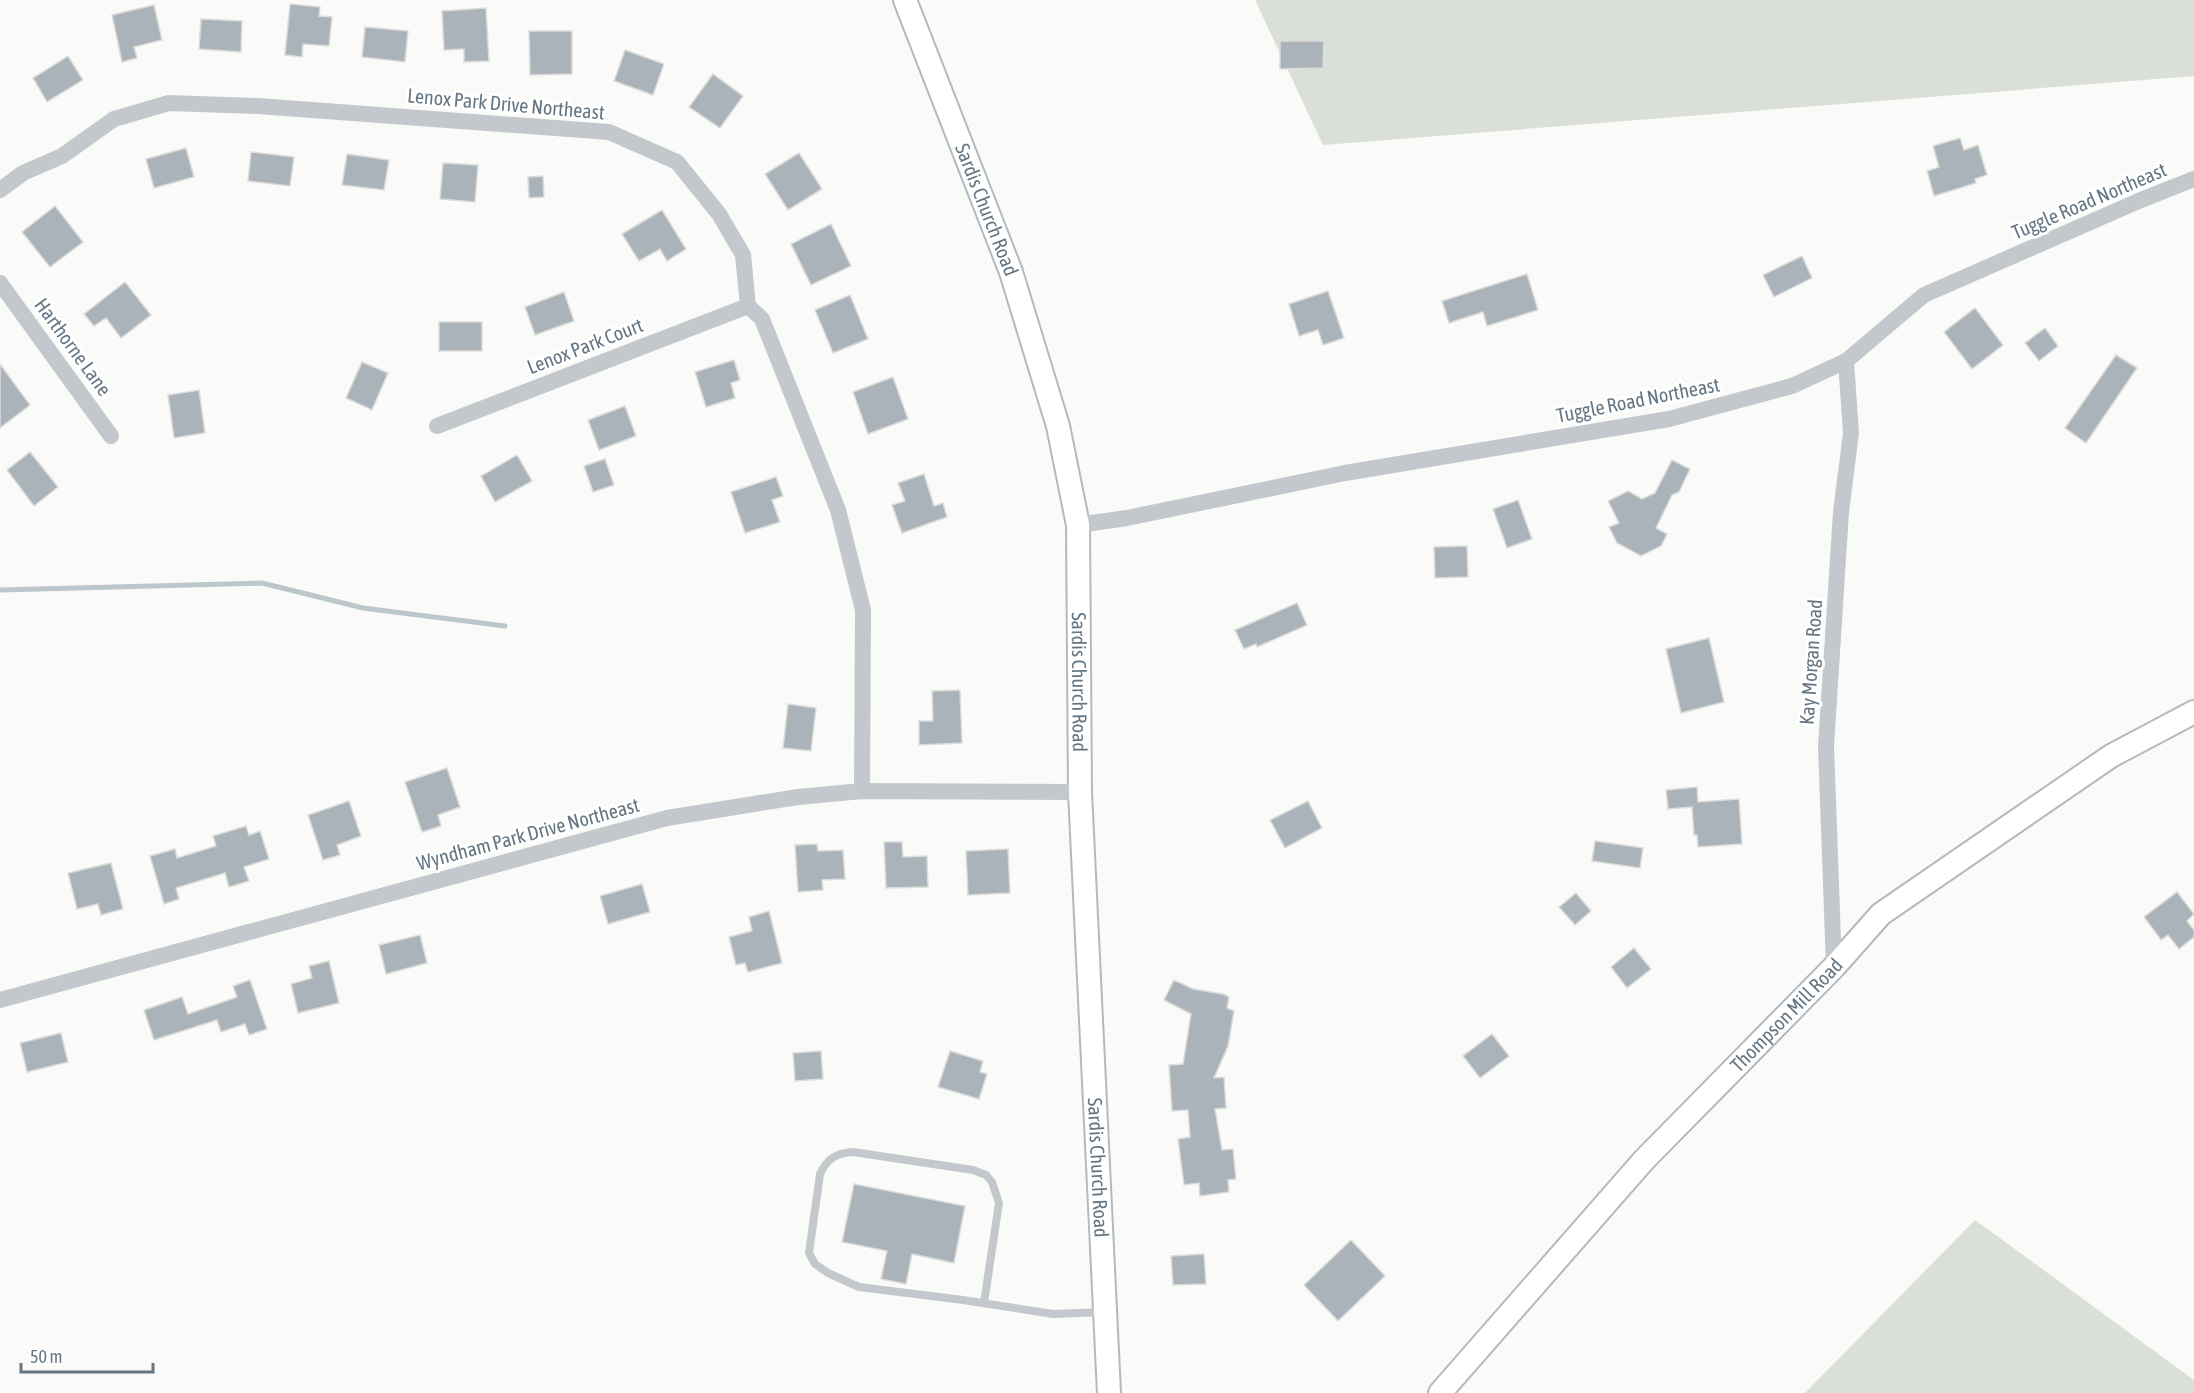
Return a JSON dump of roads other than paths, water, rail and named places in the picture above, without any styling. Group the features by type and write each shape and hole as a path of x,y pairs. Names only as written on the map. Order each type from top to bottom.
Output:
{"street":[{"name":"Sardis Church Road","path":"905,0 1011,272 1058,426 1078,525 1080,792 1109,1393"},
{"name":"Lenox Park Drive Northeast","path":"0,190 23,173 62,156 114,119 169,103 258,106 609,132 677,162 719,214 743,255 748,306"},
{"name":"Tuggle Road Northeast","path":"1078,525 1127,518 1346,473 1669,419 1792,386 1846,361 1923,295 2194,179"},
{"name":"Harthorne Lane","path":"0,283 111,436"},
{"name":"Lenox Park Court","path":"437,426 748,306"},
{"path":"748,306 762,319 838,510 863,610 862,790"},
{"name":"Kay Morgan Road","path":"1834,967 1826,746 1841,512 1851,433 1846,361"},
{"name":"Thompson Mill Road","path":"1440,1393 1644,1160 1834,967 1881,914 2111,756 2194,712"},
{"name":"Wyndham Park Drive Northeast","path":"0,1000 667,818 798,797 862,790 1080,792"}],"lane":[{"path":"984,1303 999,1203 992,1182 986,1176 973,1170 853,1152 841,1153 832,1157 825,1164 820,1174 809,1252 814,1264 828,1273 859,1287 1053,1314 1105,1312"}],"waterway":[{"path":"0,590 262,583 363,608 505,626"}]}
